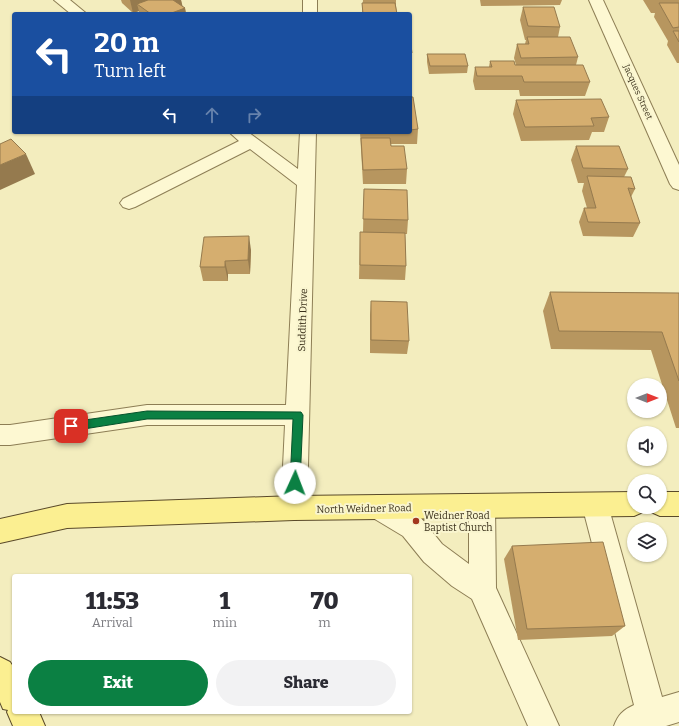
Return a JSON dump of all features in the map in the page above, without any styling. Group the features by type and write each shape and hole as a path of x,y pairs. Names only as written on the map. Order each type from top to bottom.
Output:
{"main road":[{"name":"North Weidner Road","path":"0,531 67,516 294,508 627,504"},
{"path":"667,504 679,504"},
{"path":"0,672 12,694"},
{"path":"23,714 30,726"}],"street":[{"path":"61,0 77,12"},
{"path":"310,0 310,12"},
{"name":"Jacques Street","path":"596,0 679,184"},
{"name":"Suddith Drive","path":"294,508 308,134"},
{"path":"129,203 244,137 307,184"},
{"path":"0,435 10,435 147,415 298,415"},
{"path":"595,504 653,716"},
{"path":"482,506 482,589 544,726"},
{"path":"377,507 412,527 433,553 462,576 482,589"}],"building":[{"path":"148,0 173,0 185,8 174,12 148,12 137,4"},
{"path":"362,3 395,3 397,12 363,12"},
{"path":"659,3 679,3 679,27 673,28"},
{"path":"523,7 554,7 560,27 528,26"},
{"path":"673,31 679,31 679,42"},
{"path":"527,37 570,37 578,57 521,58 517,44 529,44"},
{"path":"427,54 465,54 468,66 430,66"},
{"path":"490,61 514,61 515,65 583,65 590,82 524,82 522,76 477,76 475,67 492,67"},
{"path":"412,97 413,97 418,129 412,130"},
{"path":"601,99 609,117 591,118 594,126 525,127 516,100"},
{"path":"361,138 390,138 391,146 404,146 407,169 363,170"},
{"path":"11,139 26,154 0,165 0,144"},
{"path":"576,146 619,146 628,169 583,168"},
{"path":"587,176 631,177 635,189 628,188 640,223 588,222 584,208 596,208"},
{"path":"364,189 407,190 408,220 363,219"},
{"path":"360,232 405,233 406,266 360,265"},
{"path":"249,236 248,260 225,261 225,267 200,267 204,237"},
{"path":"550,292 679,293 679,381 662,332 559,331"},
{"path":"371,301 407,302 409,341 371,340"},
{"path":"603,542 625,626 527,629 512,546"}],"place":[{"name":"Weidner Road Baptist Church","path":"416,521"}],"route":[{"path":"71,426 147,415 298,415 295,483"}]}
